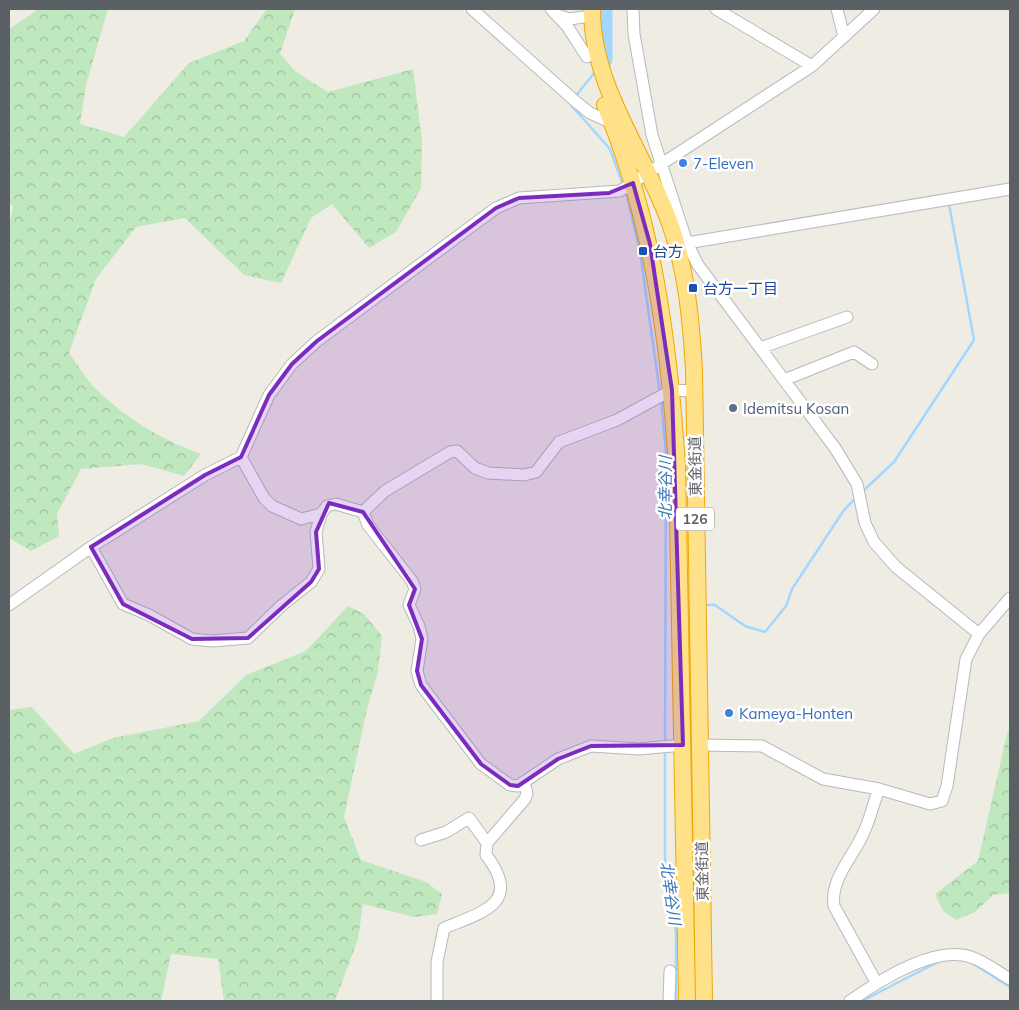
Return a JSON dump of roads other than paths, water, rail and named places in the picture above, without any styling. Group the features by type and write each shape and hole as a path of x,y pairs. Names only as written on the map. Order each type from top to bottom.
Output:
{"highway":[{"name":"東金街道","path":"588,13 587,57 633,183 650,244 662,312 672,390 704,1001"},
{"name":"東金街道","path":"588,13 600,70 668,217 690,314 693,391 687,1001"}],"street":[{"path":"472,9 582,107 612,123"},
{"path":"634,9 634,34 652,135 663,164 686,243 698,265 835,448 857,484 865,524 874,542 896,567 979,634"},
{"path":"716,9 812,66"},
{"path":"837,9 844,37"},
{"path":"9,605 91,547 205,475 242,457 269,394 299,358 317,341 496,208 519,198 550,194 609,193 620,190 649,174 696,139 812,66 874,9"},
{"path":"554,12 569,19 588,13"},
{"path":"554,12 587,57"},
{"path":"686,243 1010,189"},
{"path":"682,272 698,265"},
{"path":"760,348 847,317"},
{"path":"784,380 854,352 872,364"},
{"path":"363,512 385,492 450,452 457,451 475,468 488,473 524,475 536,472 560,442 617,420 672,390 693,391"},
{"path":"242,457 264,498 272,506 301,519 321,514"},
{"path":"91,547 123,604 149,615 192,639 212,641 248,638 281,606 311,582 319,569 316,532 321,514 331,504 363,512"},
{"path":"363,512 368,525 412,581 415,589 409,606 419,626 422,639 417,672 421,685 481,764 510,785 518,786 558,759 591,746 639,748 691,745 762,746 823,780 878,789 930,804 942,801 947,786 960,709 964,666 979,634 1010,598"},
{"path":"437,1001 437,962 444,928 494,905 501,890 494,866 486,855 487,843 526,799 528,793 524,783"},
{"path":"876,982 834,906 833,896 837,882 863,834 878,789"},
{"path":"421,840 446,832 469,818 487,843"},
{"path":"850,1001 876,982 912,966 953,954 972,957 1010,979"},
{"path":"669,1001 670,970"}],"waterway":[{"name":"北幸谷川","path":"605,9 605,60"},
{"name":"北幸谷川","path":"575,97 595,72"},
{"name":"北幸谷川","path":"571,105 610,149 623,185"},
{"name":"北幸谷川","path":"626,192 640,252 660,393"},
{"path":"863,491 894,462 974,340 949,204 952,204"},
{"name":"北幸谷川","path":"661,399 666,453 665,743"},
{"path":"704,605 715,605 745,626 765,632 786,606 792,589 844,510 855,499"},
{"name":"北幸谷川","path":"665,751 665,869 676,932 676,1001"},
{"path":"862,1001 938,962"},
{"path":"972,963 1010,987"}],"place":[{"name":"7-Eleven","path":"683,163"},
{"name":"台方","path":"643,251"},
{"name":"台方一丁目","path":"693,288"},
{"name":"Idemitsu Kosan","path":"733,408"},
{"name":"Kameya-Honten","path":"729,713"}]}
